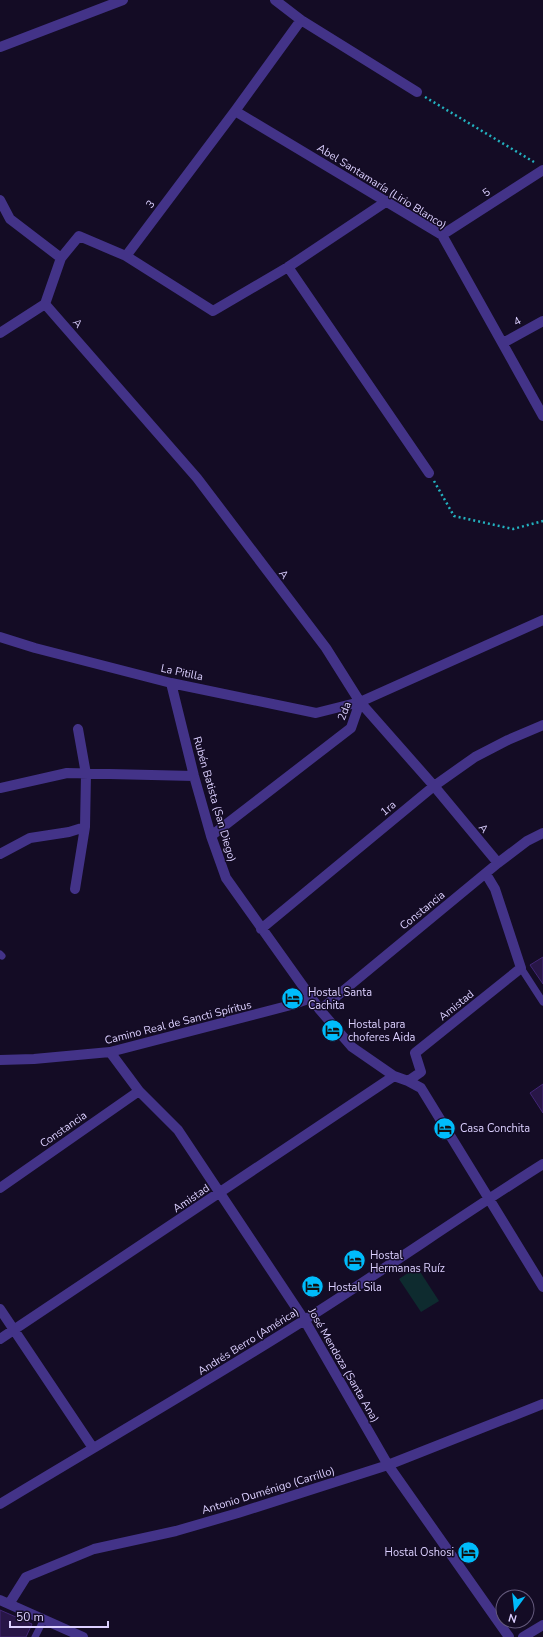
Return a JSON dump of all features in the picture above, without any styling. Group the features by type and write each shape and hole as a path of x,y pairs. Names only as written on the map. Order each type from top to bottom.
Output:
{"street":[{"path":"0,47 122,0"},
{"path":"275,0 301,20 417,92"},
{"name":"3","path":"126,256 236,111 301,20"},
{"name":"Abel Santamaría (Lirio Blanco)","path":"236,111 442,235 543,416"},
{"name":"5","path":"442,235 540,167"},
{"path":"0,200 10,219 61,258"},
{"path":"0,333 45,304 61,258 79,236 126,256 212,311 288,267 387,201"},
{"path":"288,267 429,473"},
{"name":"A","path":"45,304 197,478 326,648 360,702 434,786 498,863"},
{"name":"4","path":"503,343 543,321"},
{"name":"2da","path":"211,836 351,728 360,702 543,620"},
{"name":"La Pitilla","path":"0,637 35,648 171,683 316,713 360,702"},
{"name":"Rubén Batista (San Diego)","path":"171,683 194,776 211,836 226,878 311,998 352,1047 394,1076 421,1088 543,1287"},
{"name":"1ra","path":"261,929 434,786 475,757 543,724"},
{"path":"75,889 85,827 86,774 78,729"},
{"path":"0,788 67,773 194,776"},
{"path":"0,854 30,838 69,832 85,827"},
{"name":"Constancia","path":"320,1010 498,863 527,841 543,833"},
{"path":"486,874 494,889 521,968"},
{"name":"Amistad","path":"408,1081 421,1072 415,1053 521,968"},
{"name":"Camino Real de Sancti Spíritus","path":"0,1060 34,1059 110,1052 291,1005 311,998"},
{"name":"José Mendoza (Santa Ana)","path":"110,1052 139,1091 178,1130 305,1320 388,1465 509,1637"},
{"name":"Amistad","path":"0,1339 394,1076"},
{"name":"Constancia","path":"0,1188 139,1091"},
{"name":"Andrés Berro (América)","path":"0,1504 185,1394 305,1320 488,1198 543,1164"},
{"path":"0,1308 93,1448"},
{"name":"Antonio Duménigo (Carrillo)","path":"5,1602 26,1577 94,1548 176,1531 238,1513 388,1465 543,1404"},
{"path":"5,1602 83,1637"},
{"path":"523,1637 543,1625"}],"lane":[{"path":"521,968 543,1002"},
{"path":"35,1637 44,1619"}],"path":[{"path":"417,92 540,167"},
{"path":"429,473 454,516 513,529 543,521"}],"green space":[{"path":"417,1267 439,1301 421,1312 399,1279"}],"building":[{"path":"543,957 543,984 530,965"},
{"path":"543,1084 543,1113 530,1093"},
{"path":"0,1610 32,1624 26,1637 0,1637"}],"place":[{"name":"Hostal Santa Cachita","path":"292,998"},
{"name":"Hostal para choferes Aida","path":"332,1030"},
{"name":"Casa Conchita","path":"444,1128"},
{"name":"Hostal Hermanas Ruíz","path":"354,1261"},
{"name":"Hostal Sila","path":"313,1287"},
{"name":"Hostal Oshosi","path":"469,1552"}]}
